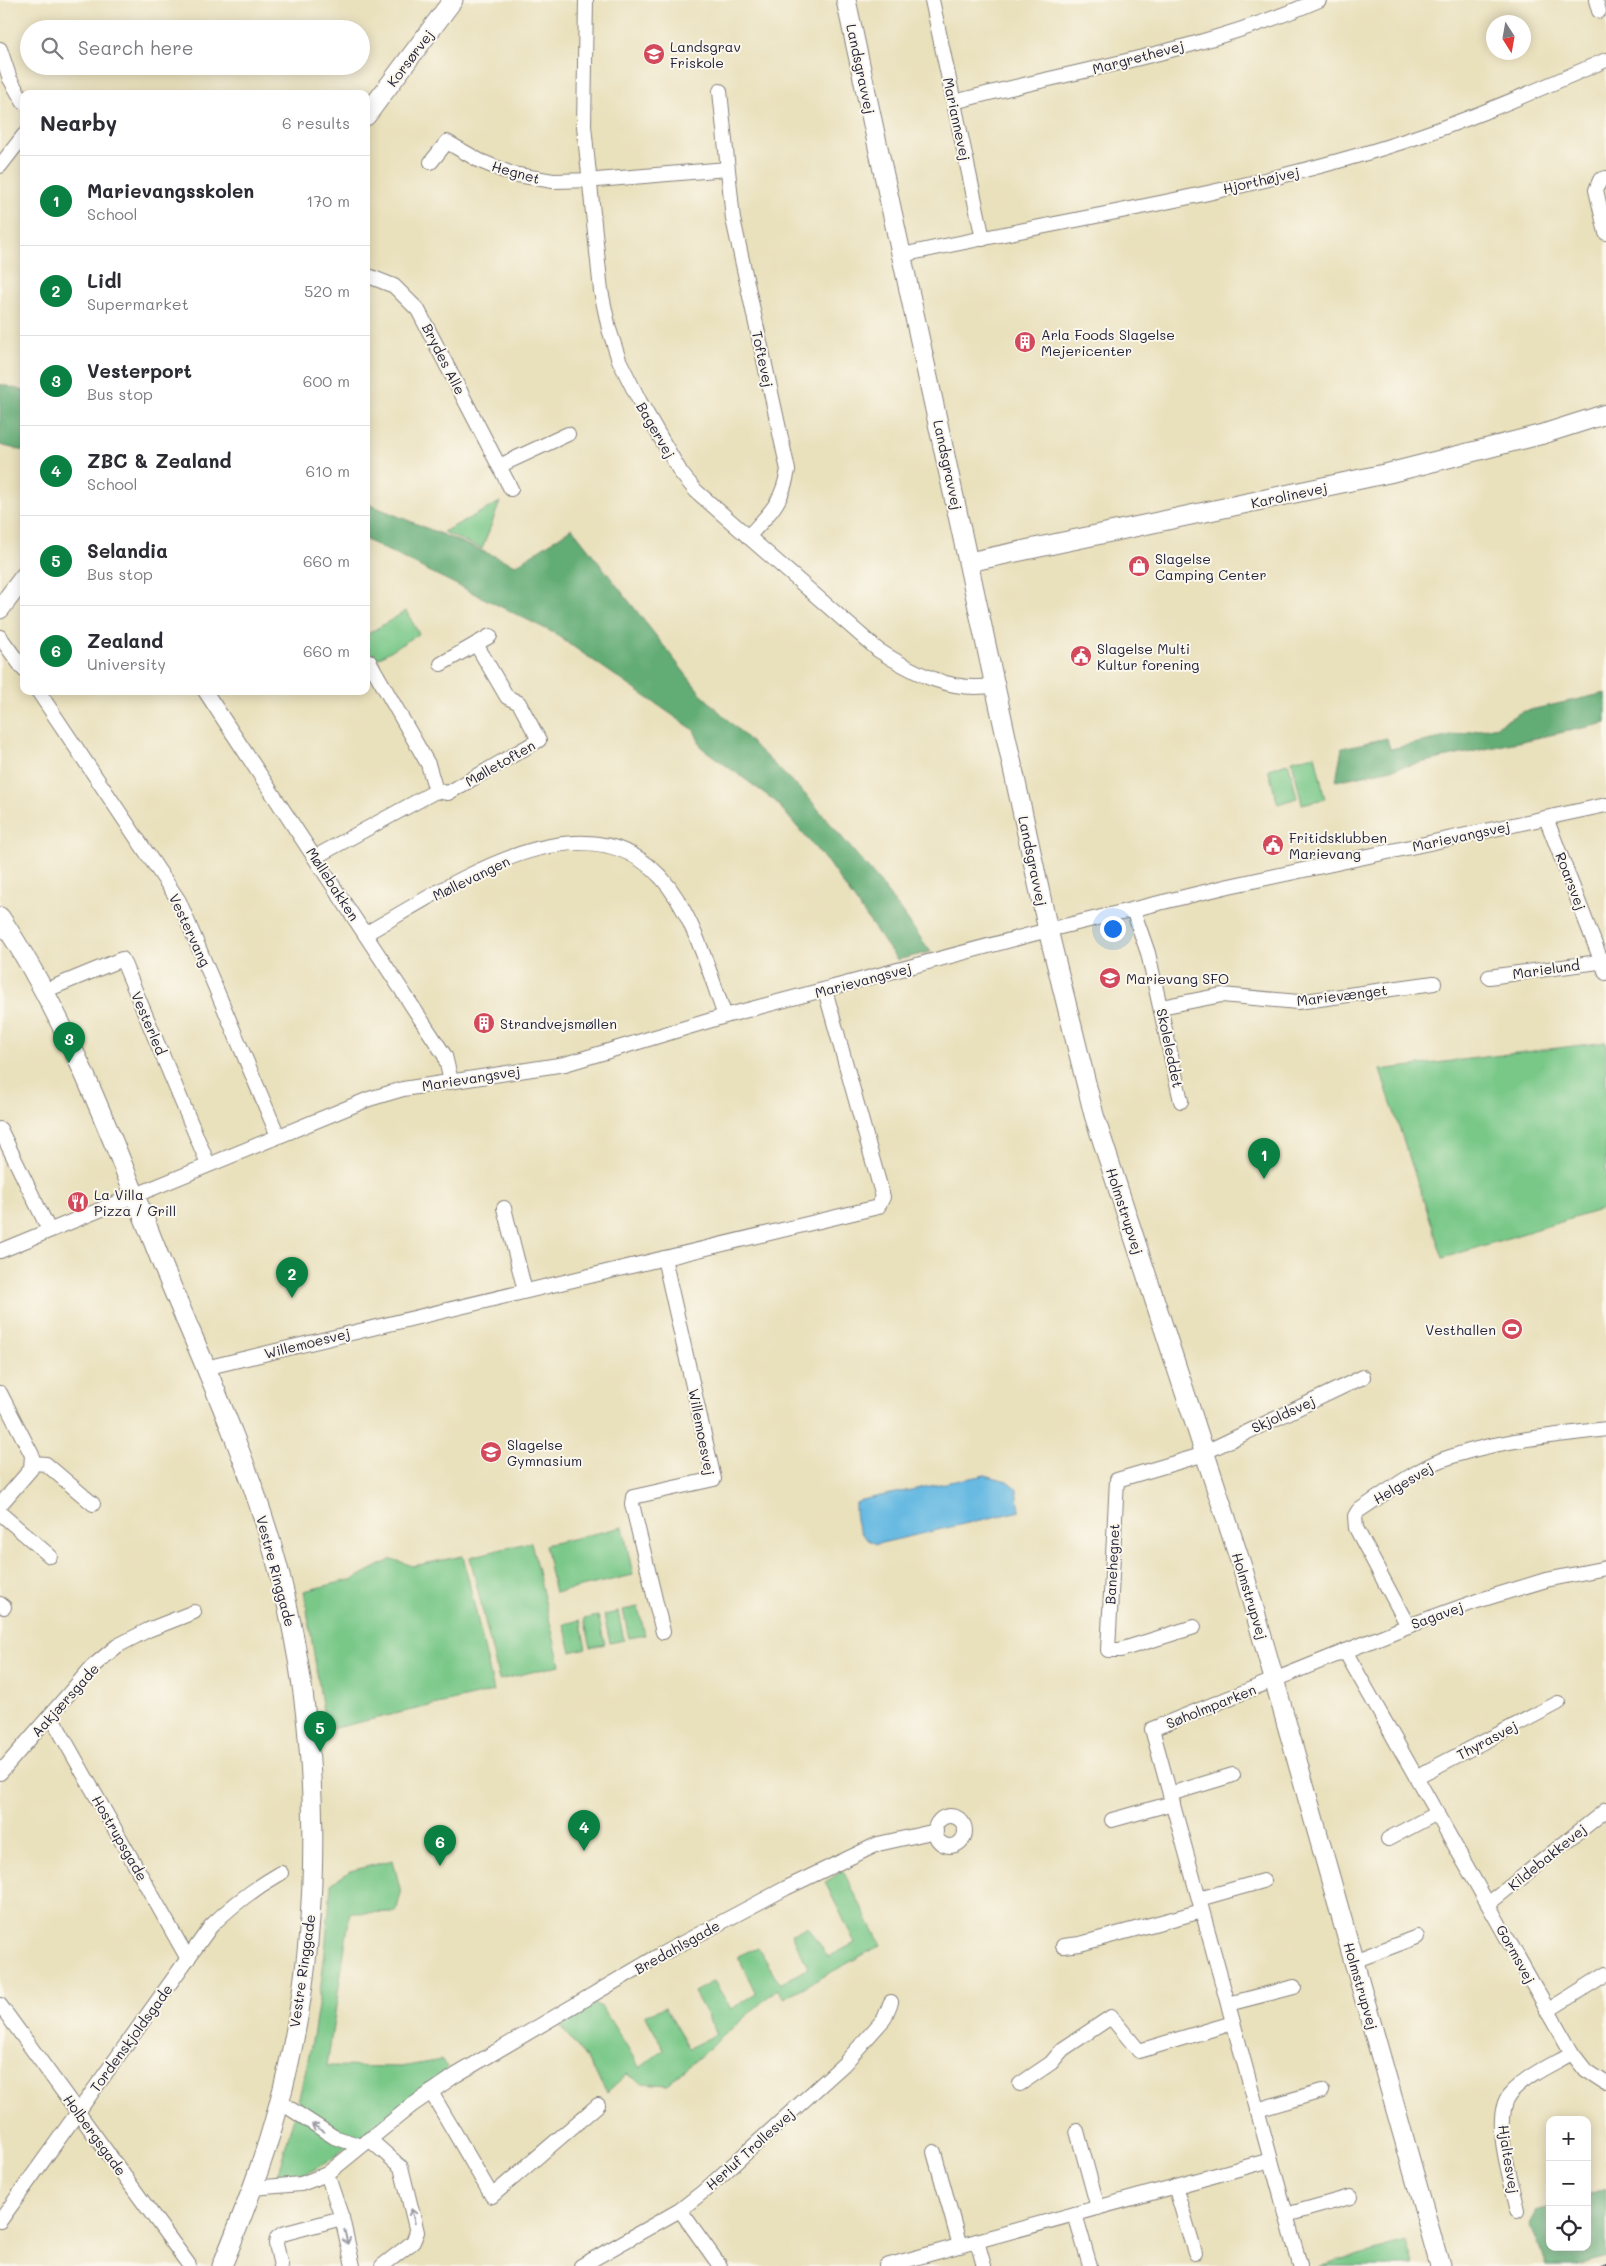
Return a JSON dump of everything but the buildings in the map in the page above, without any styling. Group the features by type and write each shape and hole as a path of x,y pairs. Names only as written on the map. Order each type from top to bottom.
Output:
{"street":[{"name":"Korsørvej","path":"370,111 453,0"},
{"name":"Bagervej","path":"586,0 583,98 589,181 601,291 609,329 619,360 681,473 696,491 878,650 899,663 960,688 980,688 996,685"},
{"name":"Landsgravvej","path":"846,0 1048,930"},
{"name":"Mariannevej","path":"932,0 983,238"},
{"name":"Margrethevej","path":"954,102 1142,58 1233,31 1319,0"},
{"path":"0,49 10,80 20,96"},
{"name":"Hjorthøjvej","path":"902,255 1276,178 1356,156 1431,133 1503,105 1606,60"},
{"name":"Toftevej","path":"720,91 733,219 788,470 785,488 779,503 748,537"},
{"path":"0,166 20,141"},
{"name":"Hegnet","path":"431,162 447,142 480,161 512,174 553,181 589,181"},
{"path":"589,181 727,170"},
{"path":"1606,178 1600,180 1596,190 1606,233"},
{"name":"Brydes Alle","path":"370,277 394,286 418,310 511,489"},
{"name":"Karolinevej","path":"969,562 1371,477 1543,434 1606,414"},
{"path":"499,466 568,434"},
{"path":"0,609 20,582"},
{"path":"441,664 490,636"},
{"path":"0,637 20,664"},
{"name":"Mølletoften","path":"315,857 436,791 448,793 539,740 519,703 508,697 476,644"},
{"path":"370,664 428,764 436,791"},
{"name":"Vestervang","path":"41,695 179,901 278,1136"},
{"name":"Møllebakken","path":"208,695 445,1056 452,1081"},
{"name":"Marievangsvej","path":"0,1251 369,1099 403,1089 565,1064 725,1016 1048,930 1229,886 1606,805"},
{"name":"Roarsvej","path":"1546,818 1605,965"},
{"name":"Møllevangen","path":"365,934 492,865 548,845 566,842 602,845 636,859 652,869 668,886 681,905 725,1016"},
{"name":"Skoleleddet","path":"1133,910 1148,953 1181,1101"},
{"name":"Vestre Ringgade","path":"0,916 44,991 77,1060 135,1195 252,1483 272,1544 301,1676 308,1737 313,1847 309,1930 304,1976 280,2102 253,2188 222,2266"},
{"name":"Holmstrupvej","path":"1048,930 1094,1116 1204,1451 1275,1681 1440,2266"},
{"name":"Vesterled","path":"44,991 122,959 208,1164"},
{"name":"Marielund","path":"1489,977 1605,965"},
{"name":"Marievænget","path":"1161,1007 1222,995 1298,1002 1434,983"},
{"name":"Willemoesvej","path":"205,1368 664,1258 874,1210 882,1204 883,1197 825,990"},
{"path":"0,1129 49,1230"},
{"path":"504,1208 525,1291"},
{"name":"Willemoesvej","path":"663,1632 632,1504 633,1497 714,1480 664,1258"},
{"name":"Skjoldsvej","path":"1204,1451 1363,1377"},
{"path":"0,1393 33,1459 31,1470 0,1505"},
{"name":"Helgesvej","path":"1408,1626 1356,1528 1355,1516 1358,1511 1420,1470 1443,1460 1509,1442 1606,1429"},
{"name":"Banehegnet","path":"1194,1626 1120,1650 1108,1650 1117,1480 1195,1457 1204,1451"},
{"path":"33,1459 46,1464 93,1504"},
{"path":"0,1513 50,1556"},
{"name":"Sagavej","path":"1275,1681 1345,1651 1477,1600 1538,1582 1606,1568"},
{"name":"Aakjærsgade","path":"0,1773 92,1667 117,1646 148,1630 194,1612"},
{"name":"Gormsvej","path":"1345,1651 1572,2054 1586,2071 1606,2084"},
{"name":"Søholmparken","path":"1275,1681 1152,1729 1300,2265"},
{"name":"Thyrasvej","path":"1416,1778 1558,1702"},
{"name":"Hostrupsgade","path":"49,1718 55,1723 188,1958"},
{"path":"1112,1820 1232,1775"},
{"name":"Kildebakkevej","path":"1488,1904 1606,1810"},
{"path":"1388,1839 1437,1813"},
{"name":"Bredahlsgade","path":"253,2188 301,2184 327,2174 431,2092 660,1955 786,1888 878,1844 936,1831"},
{"name":"Tordenskjoldsgade","path":"0,2221 211,1926 230,1907 255,1888 281,1873"},
{"path":"1063,1946 1080,1944 1201,1905 1263,1881"},
{"path":"1354,1961 1417,1937"},
{"path":"1547,2011 1606,1974"},
{"path":"1228,2004 1294,1987"},
{"name":"Herluf Trollesvej","path":"581,2266 680,2210 704,2191 844,2064 884,2019 891,2002"},
{"name":"Holbergsgade","path":"0,2005 189,2265"},
{"path":"1020,2084 1051,2063 1063,2048 1111,2016 1139,2051 1233,2023"},
{"name":"Hjaltesvej","path":"1518,2210 1502,2133 1502,2112 1509,2095 1526,2079 1572,2054"},
{"path":"1257,2110 1322,2091"},
{"path":"431,2092 492,2196 598,2105"},
{"path":"280,2102 334,2137 365,2143 401,2167 417,2232 413,2242 382,2266"},
{"path":"1076,2131 1098,2208"},
{"path":"934,2152 960,2246"},
{"path":"886,2266 1271,2160"},
{"path":"327,2174 342,2218 353,2266"},
{"path":"1175,2186 1195,2253"},
{"path":"1286,2215 1350,2198"},
{"path":"680,2210 720,2266"},
{"path":"1075,2214 1090,2266"},
{"path":"281,2266 276,2238 282,2234 342,2218"},
{"path":"977,2241 984,2266"}],"green space":[{"path":"0,384 20,390 20,450 0,445"},
{"path":"500,502 482,549 443,532"},
{"path":"370,505 516,565 572,528 702,695 807,796 878,880 931,952 897,960 828,863 775,801 702,748 694,730 552,632 370,542"},
{"path":"406,611 419,634 375,660 370,651 370,633"},
{"path":"1606,693 1606,723 1336,781 1342,748 1387,738 1390,749 1497,726 1521,712"},
{"path":"1315,755 1325,799 1302,804 1292,760"},
{"path":"1287,763 1297,798 1278,804 1268,769"},
{"path":"1606,1042 1606,1208 1443,1258 1380,1070"},
{"path":"623,1527 633,1575 555,1593 545,1545"},
{"path":"531,1542 560,1665 499,1680 470,1557"},
{"path":"463,1556 494,1691 326,1730 304,1591 354,1579 392,1559 413,1566"},
{"path":"638,1607 645,1635 629,1638 623,1610"},
{"path":"618,1612 624,1640 610,1643 604,1615"},
{"path":"598,1616 605,1644 591,1647 584,1619"},
{"path":"580,1620 586,1648 571,1652 564,1624"},
{"path":"393,1860 401,1893 396,1912 350,1913 327,2066 401,2067 441,2060 448,2068 329,2161 308,2173 281,2176 278,2173 313,2036 324,1960 331,1884 350,1871"},
{"path":"843,1871 881,1945 784,1998 777,1989 667,2085 642,2083 627,2074 607,2092 584,2055 561,2027 595,2004 602,2007 640,2068 664,2049 645,2015 665,2007 689,2048 717,2034 694,1992 714,1981 731,2009 756,1994 738,1956 758,1947 780,1984 808,1968 792,1934 808,1926 828,1957 855,1943 825,1882"},
{"path":"1606,2188 1606,2257 1575,2266 1547,2266 1529,2224 1536,2211 1546,2208 1546,2251 1591,2251 1591,2194"},
{"path":"1406,2241 1413,2266 1318,2266"}],"water":[{"path":"985,1475 1007,1481 1017,1489 1020,1511 877,1544 866,1538 859,1529 855,1504 861,1500"}],"place":[{"name":"Landsgrav Friskole","path":"654,54"},
{"name":"Arla Foods Slagelse Mejericenter","path":"1025,342"},
{"name":"Slagelse Camping Center","path":"1139,566"},
{"name":"Slagelse Multi Kultur forening","path":"1081,656"},
{"name":"Fritidsklubben Marievang","path":"1273,845"},
{"name":"Marievang SFO","path":"1110,978"},
{"name":"Strandvejsmøllen","path":"484,1023"},
{"name":"Vesterport","path":"69,1063"},
{"name":"Marievangsskolen","path":"1264,1179"},
{"name":"La Villa Pizza / Grill","path":"78,1202"},
{"name":"Lidl","path":"292,1298"},
{"name":"Vesthallen","path":"1512,1329"},
{"name":"Slagelse Gymnasium","path":"491,1452"},
{"name":"Selandia","path":"320,1752"},
{"name":"ZBC & Zealand","path":"584,1851"},
{"name":"Zealand","path":"440,1866"}]}
